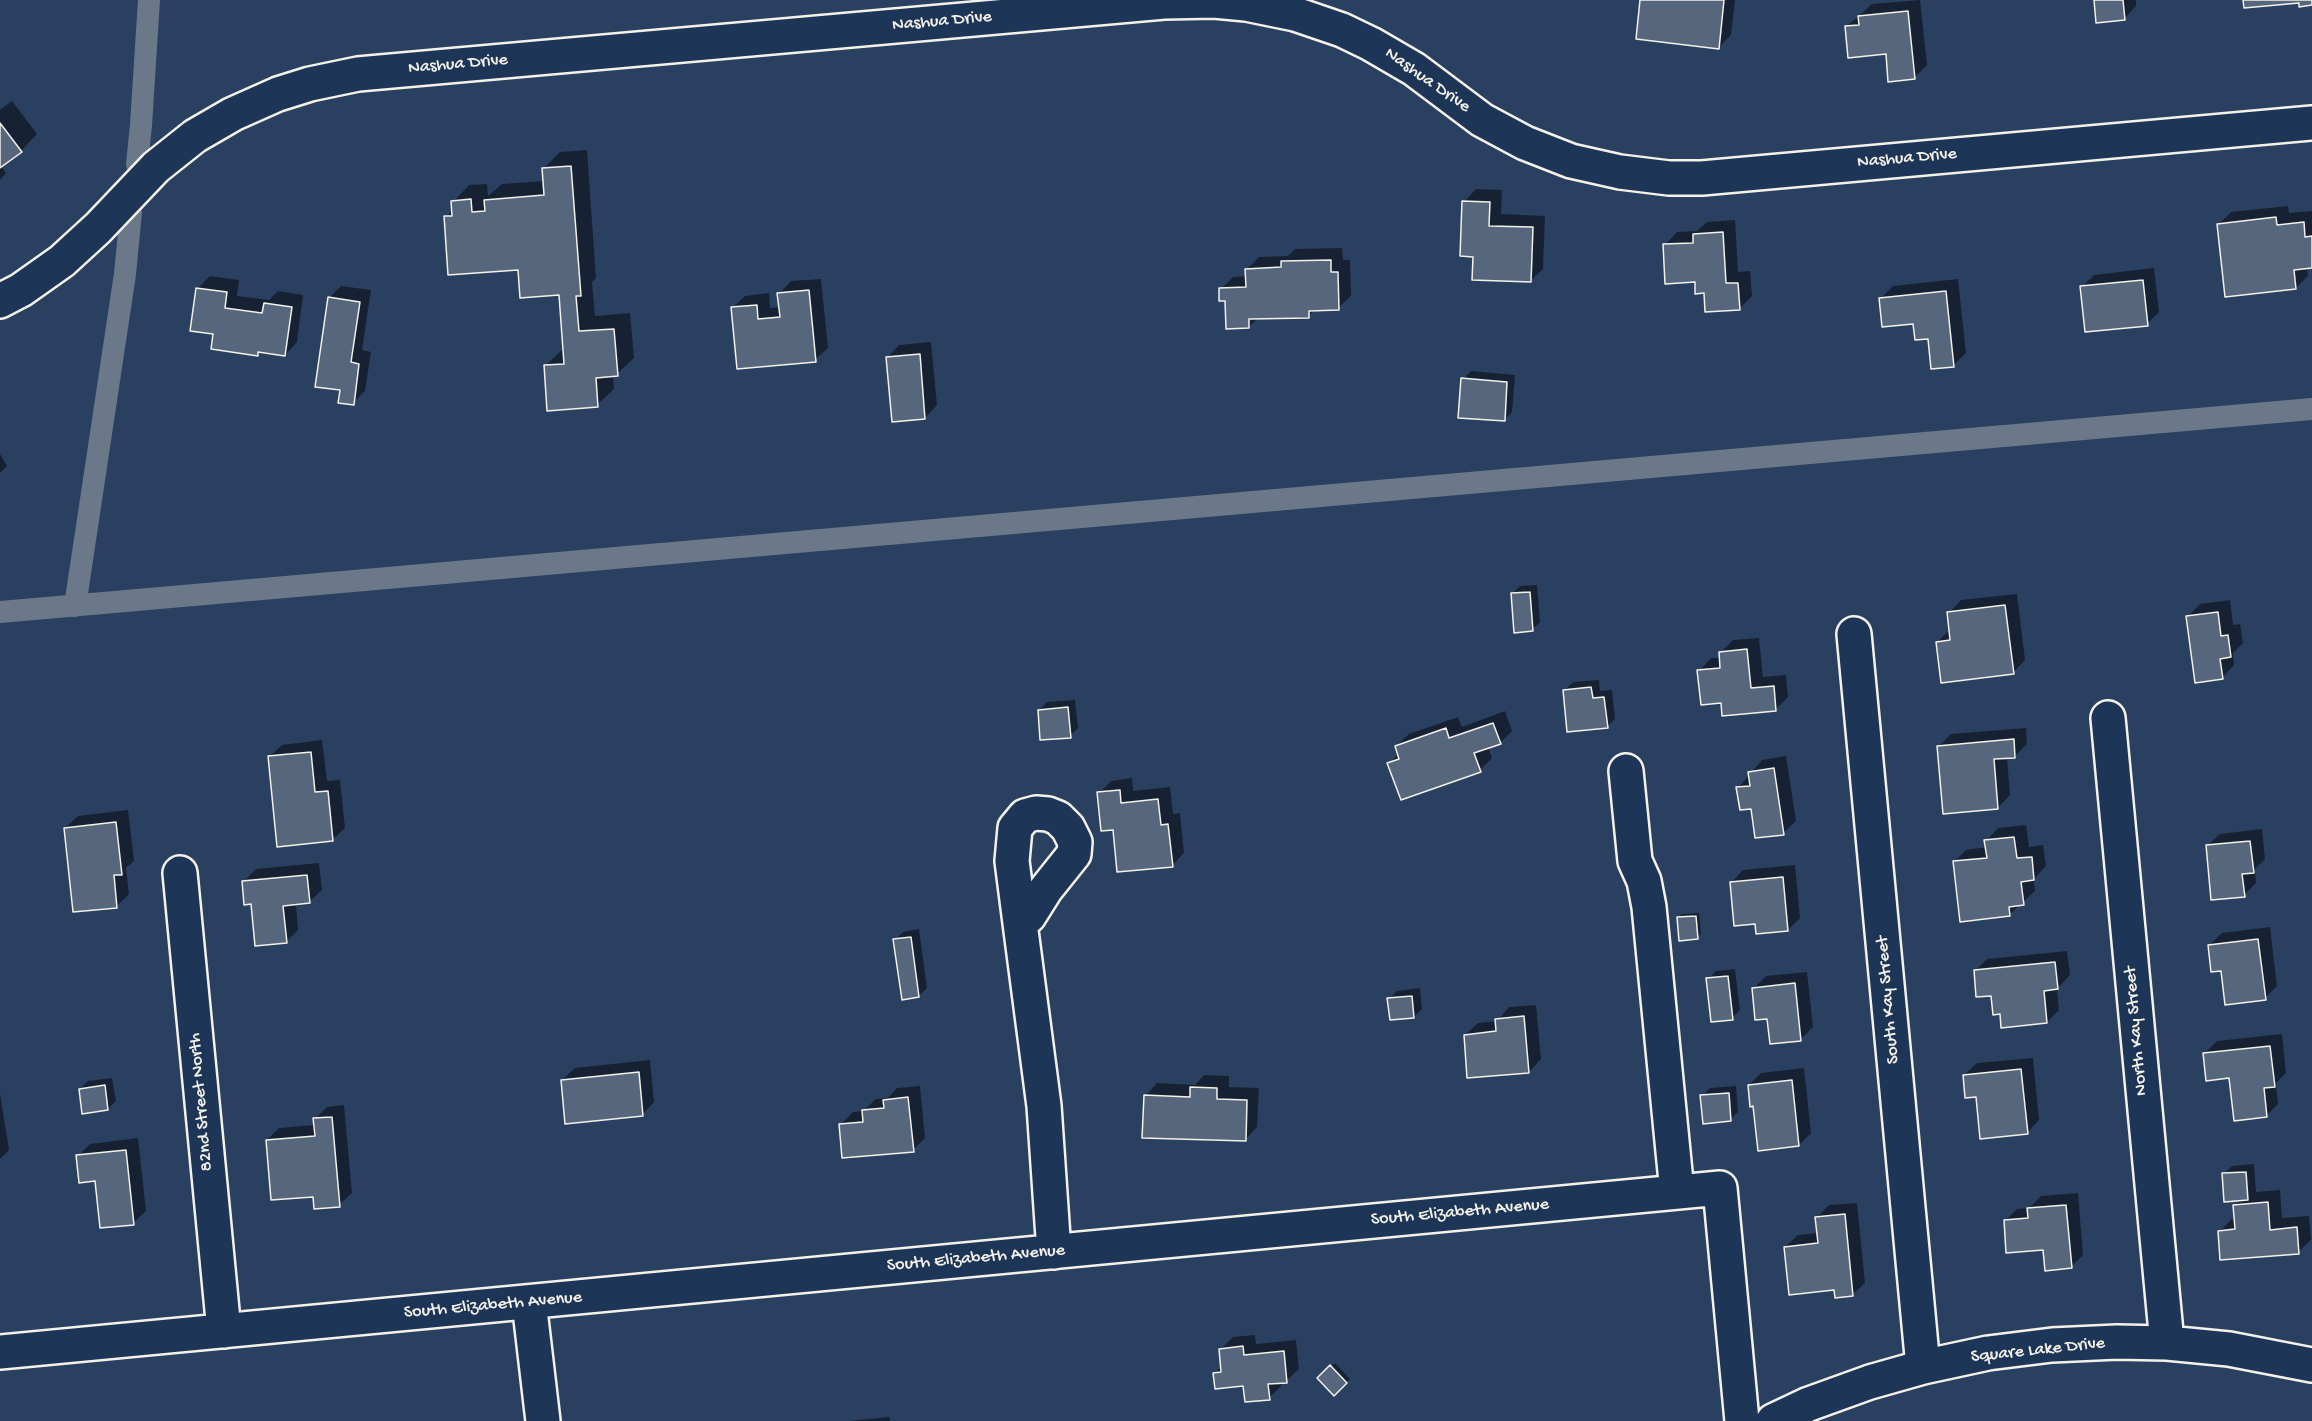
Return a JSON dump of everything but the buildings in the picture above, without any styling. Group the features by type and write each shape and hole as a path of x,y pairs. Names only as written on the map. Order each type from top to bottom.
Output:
{"street":[{"name":"Nashua Drive","path":"0,301 21,290 62,261 98,228 156,167 195,136 233,114 278,94 310,84 358,74 1164,2 1214,1 1246,4 1295,14 1342,30 1414,69 1482,120 1525,143 1571,161 1620,172 1669,178 1745,174 2312,123"},
{"name":"South Kay Street","path":"1854,634 1923,1367"},
{"name":"North Kay Street","path":"2108,718 2167,1343"},
{"path":"1626,771 1635,861 1644,881 1649,907 1677,1192"},
{"name":"82nd Street North","path":"180,873 224,1331"},
{"path":"1020,922 1044,1106 1054,1252"},
{"name":"South Elizabeth Avenue","path":"0,1352 1720,1188 1742,1421"},
{"path":"529,1302 543,1421"},
{"name":"Square Lake Drive","path":"1773,1421 1809,1404 1870,1382 1923,1367 1988,1353 2052,1346 2116,1342 2167,1343 2229,1349 2312,1365"}],"waterway":[{"path":"137,164 149,0"},
{"path":"75,606 125,274 131,212"},
{"path":"0,612 2312,409"}]}
